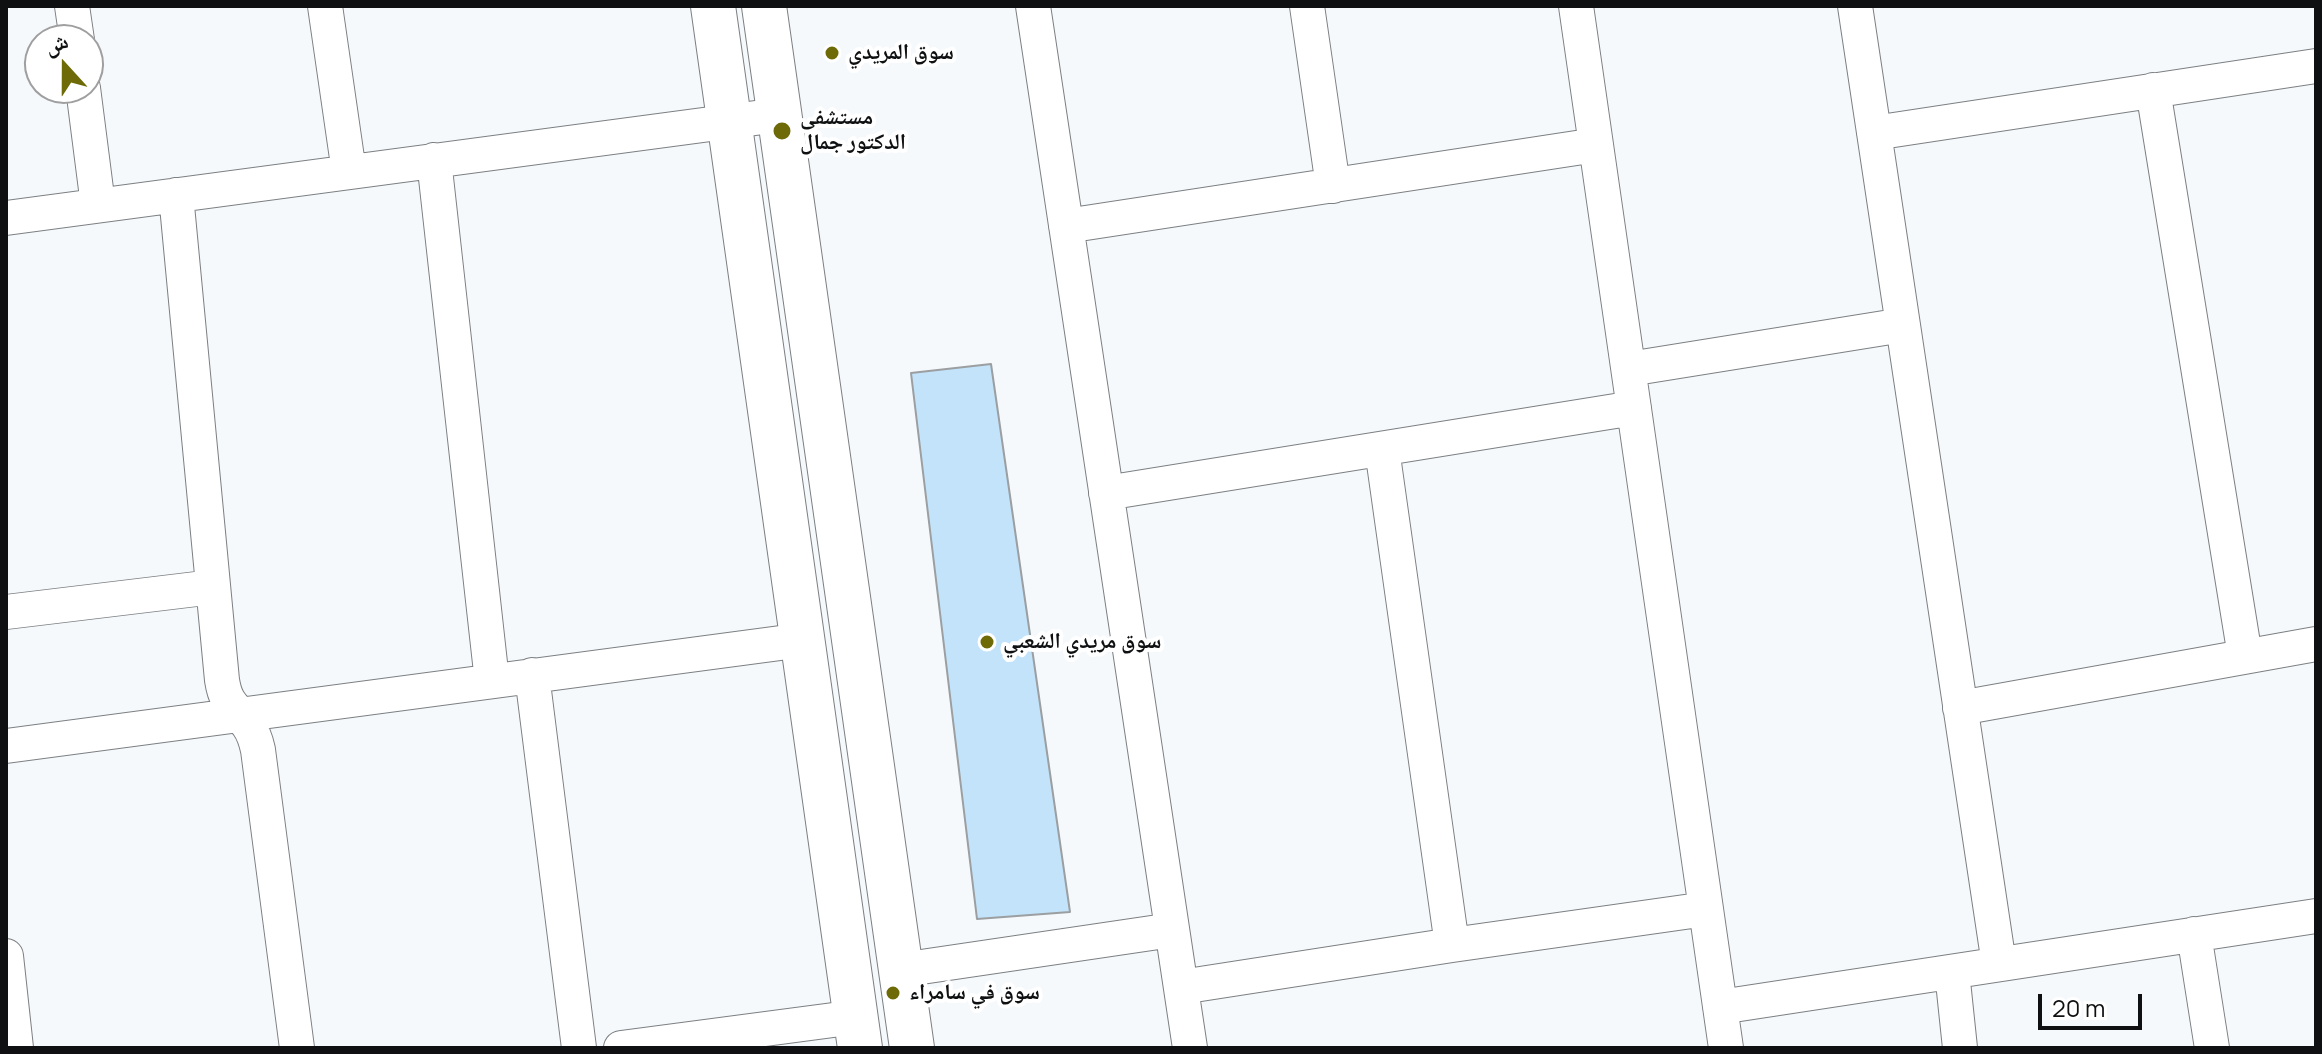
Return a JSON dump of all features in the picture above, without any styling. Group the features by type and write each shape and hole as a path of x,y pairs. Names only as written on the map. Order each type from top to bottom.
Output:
{"main road":[{"path":"713,6 858,1032"},
{"path":"764,6 912,1048"}],"street":[{"path":"325,6 349,172"},
{"path":"1033,6 1190,1048"},
{"path":"1307,6 1333,186"},
{"path":"1576,6 1726,1048"},
{"path":"1855,6 1999,964"},
{"path":"1874,133 2316,66"},
{"path":"2153,90 2245,656"},
{"path":"85,104 98,205"},
{"path":"6,218 778,115"},
{"path":"1066,226 1596,145"},
{"path":"434,160 492,681"},
{"path":"176,195 224,695 255,737 258,750 297,1048"},
{"path":"1629,369 1903,325"},
{"path":"1106,493 1634,408"},
{"path":"1382,449 1452,945"},
{"path":"6,612 213,587"},
{"path":"6,746 803,640"},
{"path":"1960,708 2316,644"},
{"path":"532,675 579,1048"},
{"path":"1181,987 1706,909"},
{"path":"1720,1007 2316,916"},
{"path":"901,970 1172,930"},
{"path":"2194,934 2212,1048"},
{"path":"6,956 16,1048"},
{"path":"1952,972 1960,1048"},
{"path":"621,1048 858,1032"}],"building":[{"name":"سوق مريدي الشعبي","path":"991,364 1070,912 977,919 911,373"}],"place":[{"name":"سوق المريدي","path":"832,53"},
{"name":"مستشفى الدكتور جمال","path":"782,131"},
{"name":"سوق مريدي الشعبي","path":"987,642"},
{"name":"سوق في سامراء","path":"893,993"}]}
